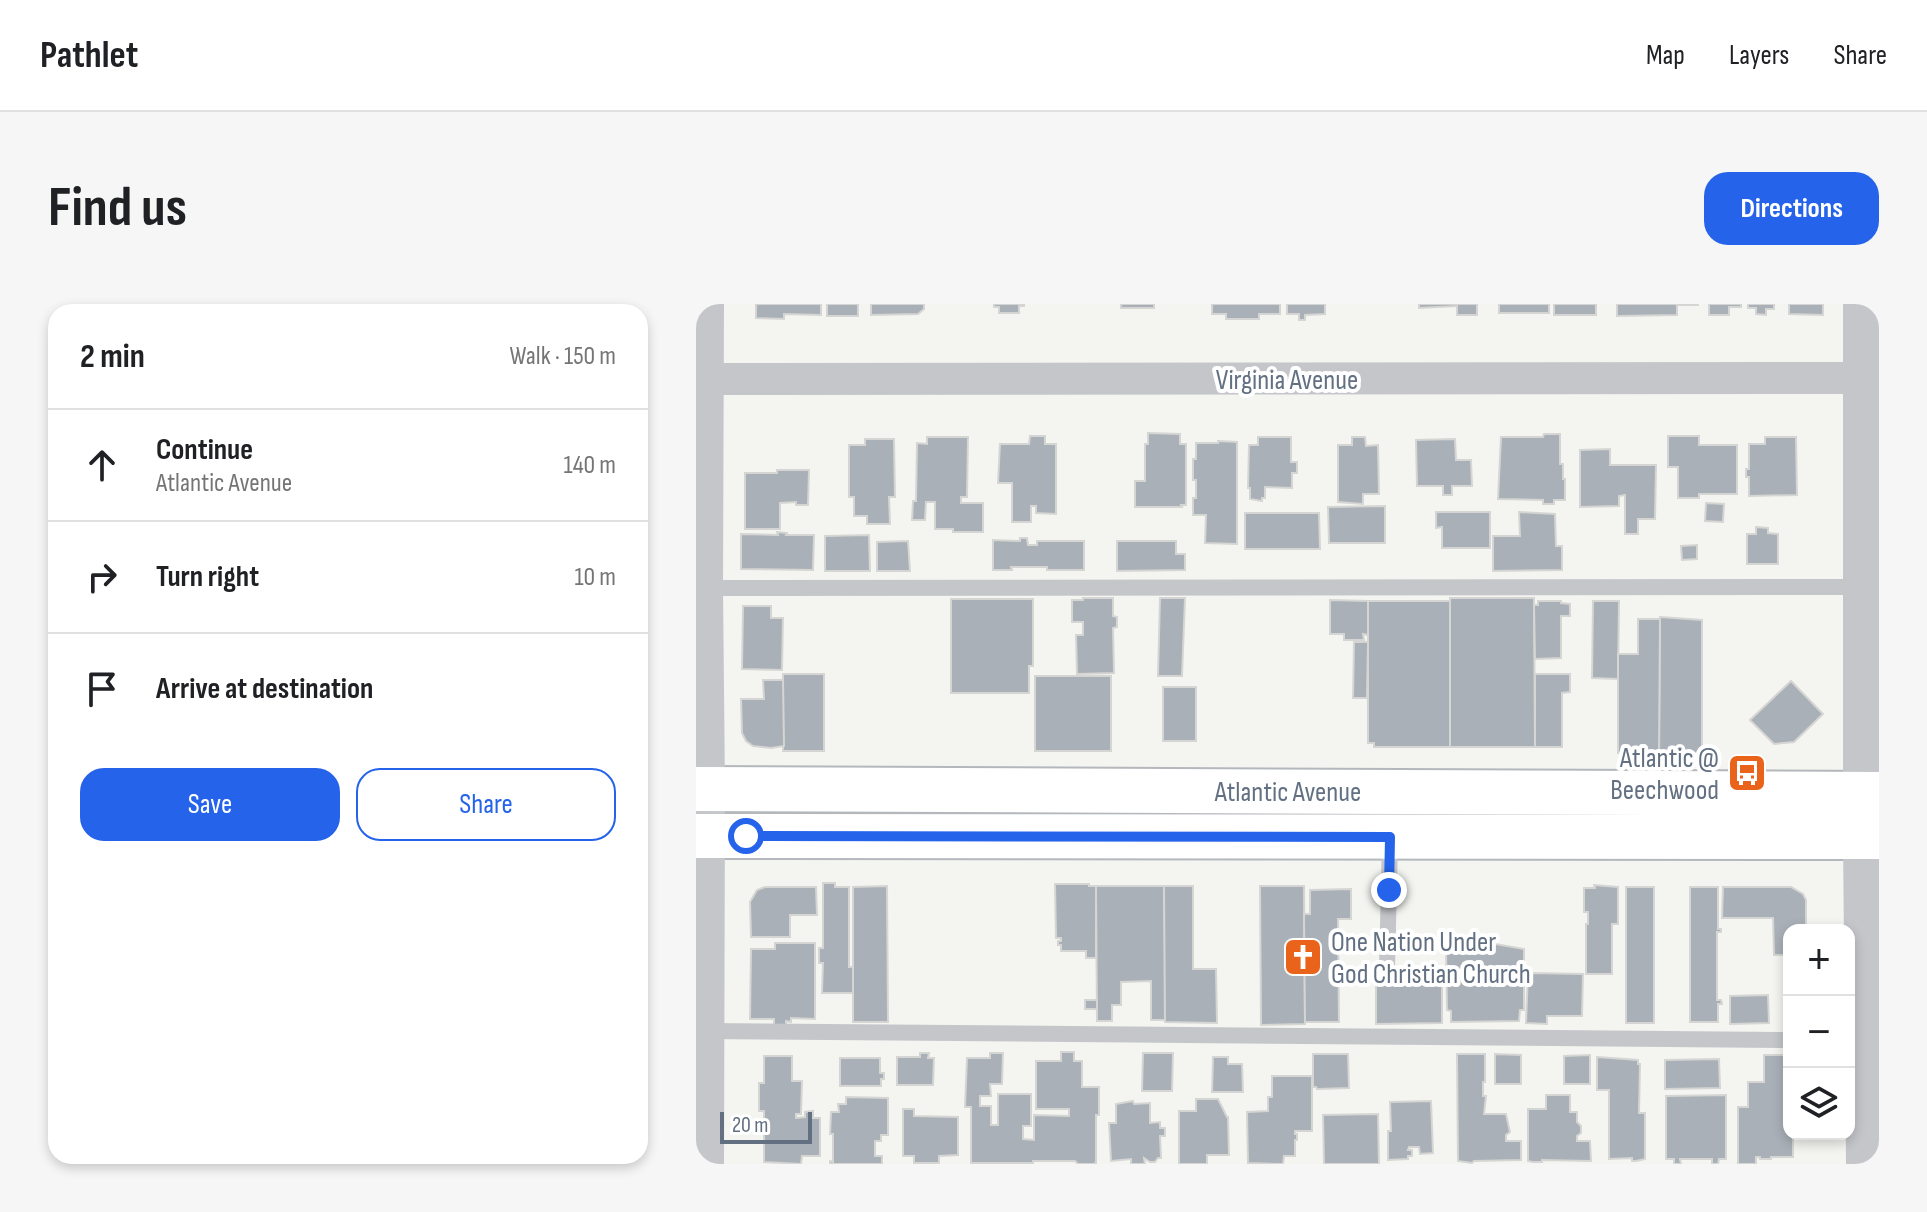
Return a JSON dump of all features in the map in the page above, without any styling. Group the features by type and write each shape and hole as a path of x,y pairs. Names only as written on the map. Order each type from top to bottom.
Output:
{"main road":[{"name":"Atlantic Avenue","path":"702,789 1871,794"},
{"name":"Atlantic Avenue","path":"702,836 1871,837"}],"street":[{"path":"708,304 702,379 701,588 703,1031 708,1164"},
{"path":"1863,304 1871,378 1871,837 1864,1041 1866,1164"},
{"name":"Virginia Avenue","path":"702,379 1871,378"}],"lane":[{"path":"701,588 1871,587"},
{"path":"1387,969 1390,837"},
{"path":"703,1031 1783,1040"}],"building":[{"path":"756,304 821,304 821,315 784,314 784,319 756,318"},
{"path":"827,304 858,304 858,316 827,316"},
{"path":"871,304 924,304 924,309 918,314 871,315"},
{"path":"994,304 1024,306 1019,306 1019,313 999,313 999,307 994,307"},
{"path":"1121,304 1154,304 1154,308 1121,308"},
{"path":"1212,304 1280,304 1280,314 1259,314 1259,319 1226,319 1226,314 1212,314"},
{"path":"1287,304 1325,304 1325,314 1305,315 1305,320 1299,320 1299,314 1287,314"},
{"path":"1419,304 1477,304 1477,315 1457,315 1457,306 1419,308"},
{"path":"1499,304 1549,304 1549,313 1499,313"},
{"path":"1554,304 1596,304 1596,315 1554,315"},
{"path":"1617,304 1698,305 1677,305 1677,315 1617,316"},
{"path":"1709,304 1741,304 1741,307 1729,307 1729,315 1709,315"},
{"path":"1748,304 1774,304 1774,309 1766,309 1766,315 1756,314 1756,308 1748,308"},
{"path":"1789,304 1823,304 1823,315 1789,314"},
{"path":"1148,433 1180,434 1180,444 1186,444 1186,505 1182,507 1135,507 1135,481 1145,481"},
{"path":"1544,434 1560,434 1565,500 1543,504 1543,500 1498,499 1501,437 1543,437"},
{"path":"1030,436 1045,436 1045,444 1056,444 1056,514 1036,513 1036,506 1031,506 1031,522 1012,522 1012,483 998,483 1000,444 1029,444"},
{"path":"1668,436 1699,436 1699,445 1737,445 1737,494 1699,494 1699,498 1678,498 1678,467 1668,467"},
{"path":"927,437 968,437 967,497 961,497 961,503 983,503 983,532 935,529 935,502 926,502 925,520 912,520 913,501 916,501 917,443 927,444"},
{"path":"1258,437 1291,437 1291,462 1297,462 1297,473 1292,473 1292,488 1265,487 1262,501 1250,499 1248,488 1249,445 1258,445"},
{"path":"1352,437 1365,437 1366,446 1378,445 1379,494 1363,494 1363,504 1338,502 1338,445 1352,445"},
{"path":"1765,437 1796,437 1797,495 1749,496 1746,469 1749,469 1749,444 1765,444"},
{"path":"865,439 894,439 895,497 889,497 890,524 867,524 867,516 854,516 854,497 849,497 849,445 865,445"},
{"path":"1455,439 1456,460 1471,460 1472,486 1452,486 1452,495 1443,495 1443,486 1417,486 1416,440"},
{"path":"1237,442 1237,544 1205,543 1206,515 1193,515 1196,443"},
{"path":"1610,449 1610,465 1656,465 1655,519 1638,519 1638,534 1625,534 1625,495 1619,496 1619,506 1580,507 1580,450"},
{"path":"777,470 809,470 808,505 780,503 780,529 745,529 745,473 777,473"},
{"path":"1706,503 1724,504 1723,522 1705,521"},
{"path":"1385,506 1385,543 1329,543 1328,507"},
{"path":"1436,512 1490,512 1490,548 1442,548 1442,527 1436,528"},
{"path":"1519,512 1555,514 1556,546 1562,546 1562,570 1493,571 1493,536 1520,536"},
{"path":"1245,513 1319,513 1320,549 1245,549"},
{"path":"1756,527 1768,528 1768,533 1778,534 1778,564 1747,564 1747,534 1756,534"},
{"path":"777,532 814,535 813,570 741,569 741,534 778,535"},
{"path":"869,535 870,571 825,571 825,536"},
{"path":"1020,538 1027,538 1028,545 1037,545 1037,541 1084,541 1084,570 1011,567 1012,570 993,570 993,540 1020,541"},
{"path":"908,541 910,571 877,571 877,542"},
{"path":"1117,541 1176,541 1176,554 1185,554 1185,570 1117,571"},
{"path":"1697,545 1697,559 1682,560 1681,546"},
{"path":"1113,598 1113,616 1117,617 1117,627 1113,628 1114,673 1077,674 1076,635 1083,635 1083,622 1072,622 1072,600"},
{"path":"1160,598 1185,598 1182,676 1158,676"},
{"path":"1450,598 1534,598 1535,747 1450,747"},
{"path":"951,599 1033,599 1033,666 1029,666 1029,693 951,693"},
{"path":"1330,600 1368,601 1368,635 1363,634 1364,640 1344,640 1344,634 1330,634"},
{"path":"1368,601 1450,601 1450,747 1374,747 1374,743 1368,743"},
{"path":"1538,601 1570,604 1570,616 1561,616 1561,658 1535,659 1534,605 1538,605"},
{"path":"1593,601 1619,601 1618,679 1592,678"},
{"path":"743,606 771,606 771,618 783,618 782,670 742,669"},
{"path":"1660,617 1702,620 1702,753 1659,753"},
{"path":"1638,619 1660,619 1659,753 1618,753 1618,654 1638,654"},
{"path":"1354,642 1368,642 1367,698 1353,698"},
{"path":"783,674 824,674 824,751 783,751"},
{"path":"1535,674 1570,674 1570,692 1562,693 1562,747 1535,747"},
{"path":"1035,676 1111,676 1111,751 1035,751"},
{"path":"763,680 783,680 784,746 753,746 742,733 741,699 764,699"},
{"path":"1791,681 1823,714 1794,742 1774,744 1750,720"},
{"path":"1163,687 1196,687 1196,741 1163,741"},
{"path":"823,883 849,887 849,967 853,967 853,993 822,993 823,963 819,963 819,948 823,948"},
{"path":"1055,884 1096,886 1096,958 1086,958 1086,951 1061,951 1058,941 1061,938 1056,938"},
{"path":"1594,885 1618,887 1618,924 1612,924 1612,974 1586,974 1588,912 1584,912 1584,888 1595,888"},
{"path":"887,886 888,1022 853,1022 853,887"},
{"path":"1096,886 1164,886 1166,1020 1151,1020 1151,981 1121,982 1121,1005 1112,1005 1112,1021 1097,1021"},
{"path":"1164,886 1193,886 1193,969 1216,969 1217,1023 1165,1022"},
{"path":"1260,886 1304,886 1305,1024 1261,1025"},
{"path":"765,887 816,887 817,915 790,915 790,937 751,937 750,902 757,890"},
{"path":"1626,887 1654,887 1654,1023 1626,1023"},
{"path":"1690,887 1718,887 1718,929 1721,932 1717,932 1717,1000 1721,1000 1722,1004 1718,1004 1718,1022 1690,1022"},
{"path":"1723,887 1791,887 1803,894 1806,900 1806,924 1783,924 1783,955 1774,955 1773,918 1722,918"},
{"path":"1351,889 1351,919 1338,919 1339,1022 1305,1022 1304,914 1310,914 1310,890"},
{"path":"1484,942 1524,949 1524,1010 1520,1010 1519,1021 1451,1022 1451,1011 1447,1010 1446,950"},
{"path":"775,943 815,943 815,1019 791,1018 786,1025 774,1025 774,1019 750,1019 751,949 775,949"},
{"path":"1528,973 1583,974 1582,1016 1547,1016 1547,1024 1526,1023"},
{"path":"1376,976 1442,976 1442,1023 1376,1024"},
{"path":"1768,995 1769,1023 1730,1024 1730,996"},
{"path":"1085,1000 1097,1000 1097,1009 1085,1009"},
{"path":"1061,1052 1074,1052 1074,1061 1082,1061 1082,1087 1099,1087 1096,1163 971,1163 971,1107 965,1107 967,1058 990,1058 990,1053 1003,1053 1002,1084 990,1084 991,1096 980,1096 980,1106 991,1106 991,1125 998,1125 998,1094 1031,1094 1031,1126 1023,1126 1023,1139 1034,1140 1034,1115 1069,1116 1069,1109 1036,1109 1036,1061 1061,1061"},
{"path":"920,1053 929,1053 928,1058 934,1058 933,1085 897,1085 897,1057 920,1057"},
{"path":"1143,1053 1173,1053 1172,1091 1142,1091"},
{"path":"1313,1054 1348,1054 1349,1088 1313,1087"},
{"path":"1457,1054 1485,1054 1484,1114 1506,1114 1510,1132 1506,1135 1506,1141 1521,1141 1521,1160 1458,1161"},
{"path":"1495,1054 1521,1055 1521,1084 1495,1084"},
{"path":"1590,1055 1590,1084 1564,1084 1564,1056"},
{"path":"1764,1055 1783,1055 1783,1140 1793,1140 1793,1157 1756,1157 1756,1164 1738,1164 1738,1107 1748,1107 1748,1082 1764,1082"},
{"path":"764,1056 792,1056 792,1081 802,1081 801,1114 796,1114 796,1118 805,1117 805,1112 813,1111 813,1118 820,1118 820,1156 802,1156 801,1164 764,1162 764,1111 759,1111 759,1083 764,1083"},
{"path":"1213,1057 1228,1057 1228,1064 1242,1064 1243,1092 1212,1092"},
{"path":"1597,1057 1638,1060 1640,1064 1639,1113 1645,1113 1645,1159 1609,1159 1609,1090 1597,1090"},
{"path":"840,1058 880,1058 880,1073 884,1073 881,1086 840,1086"},
{"path":"1719,1059 1720,1088 1665,1089 1665,1060"},
{"path":"1272,1076 1312,1076 1312,1131 1295,1131 1295,1156 1284,1156 1283,1164 1248,1163 1247,1112 1268,1111"},
{"path":"1546,1095 1570,1095 1570,1112 1577,1112 1577,1122 1581,1126 1577,1141 1590,1141 1591,1161 1528,1161 1528,1109 1546,1109"},
{"path":"1726,1095 1726,1159 1712,1164 1712,1159 1680,1159 1681,1164 1674,1164 1674,1159 1666,1159 1666,1096"},
{"path":"846,1097 888,1098 888,1135 881,1135 881,1141 875,1141 875,1156 882,1156 882,1164 830,1164 830,1161 833,1162 831,1112 839,1112 838,1104 846,1104"},
{"path":"1196,1099 1218,1099 1228,1117 1229,1155 1207,1155 1207,1164 1179,1164 1179,1111 1196,1111"},
{"path":"1133,1101 1134,1104 1150,1103 1150,1123 1160,1122 1160,1128 1165,1128 1165,1136 1160,1136 1161,1158 1155,1162 1144,1158 1145,1164 1131,1164 1131,1159 1111,1161 1109,1123 1116,1123 1116,1104"},
{"path":"1431,1101 1433,1153 1420,1154 1419,1147 1409,1147 1412,1156 1408,1159 1388,1160 1390,1102"},
{"path":"903,1109 914,1109 914,1116 958,1117 958,1155 939,1156 939,1163 914,1163 914,1156 903,1156"},
{"path":"1378,1114 1379,1164 1324,1164 1323,1115"}],"place":[{"name":"Atlantic @ Beechwood","path":"1747,773"},
{"name":"One Nation Under God Christian Church","path":"1303,957"}],"route":[{"path":"746,836 1390,837 1389,890"}]}
